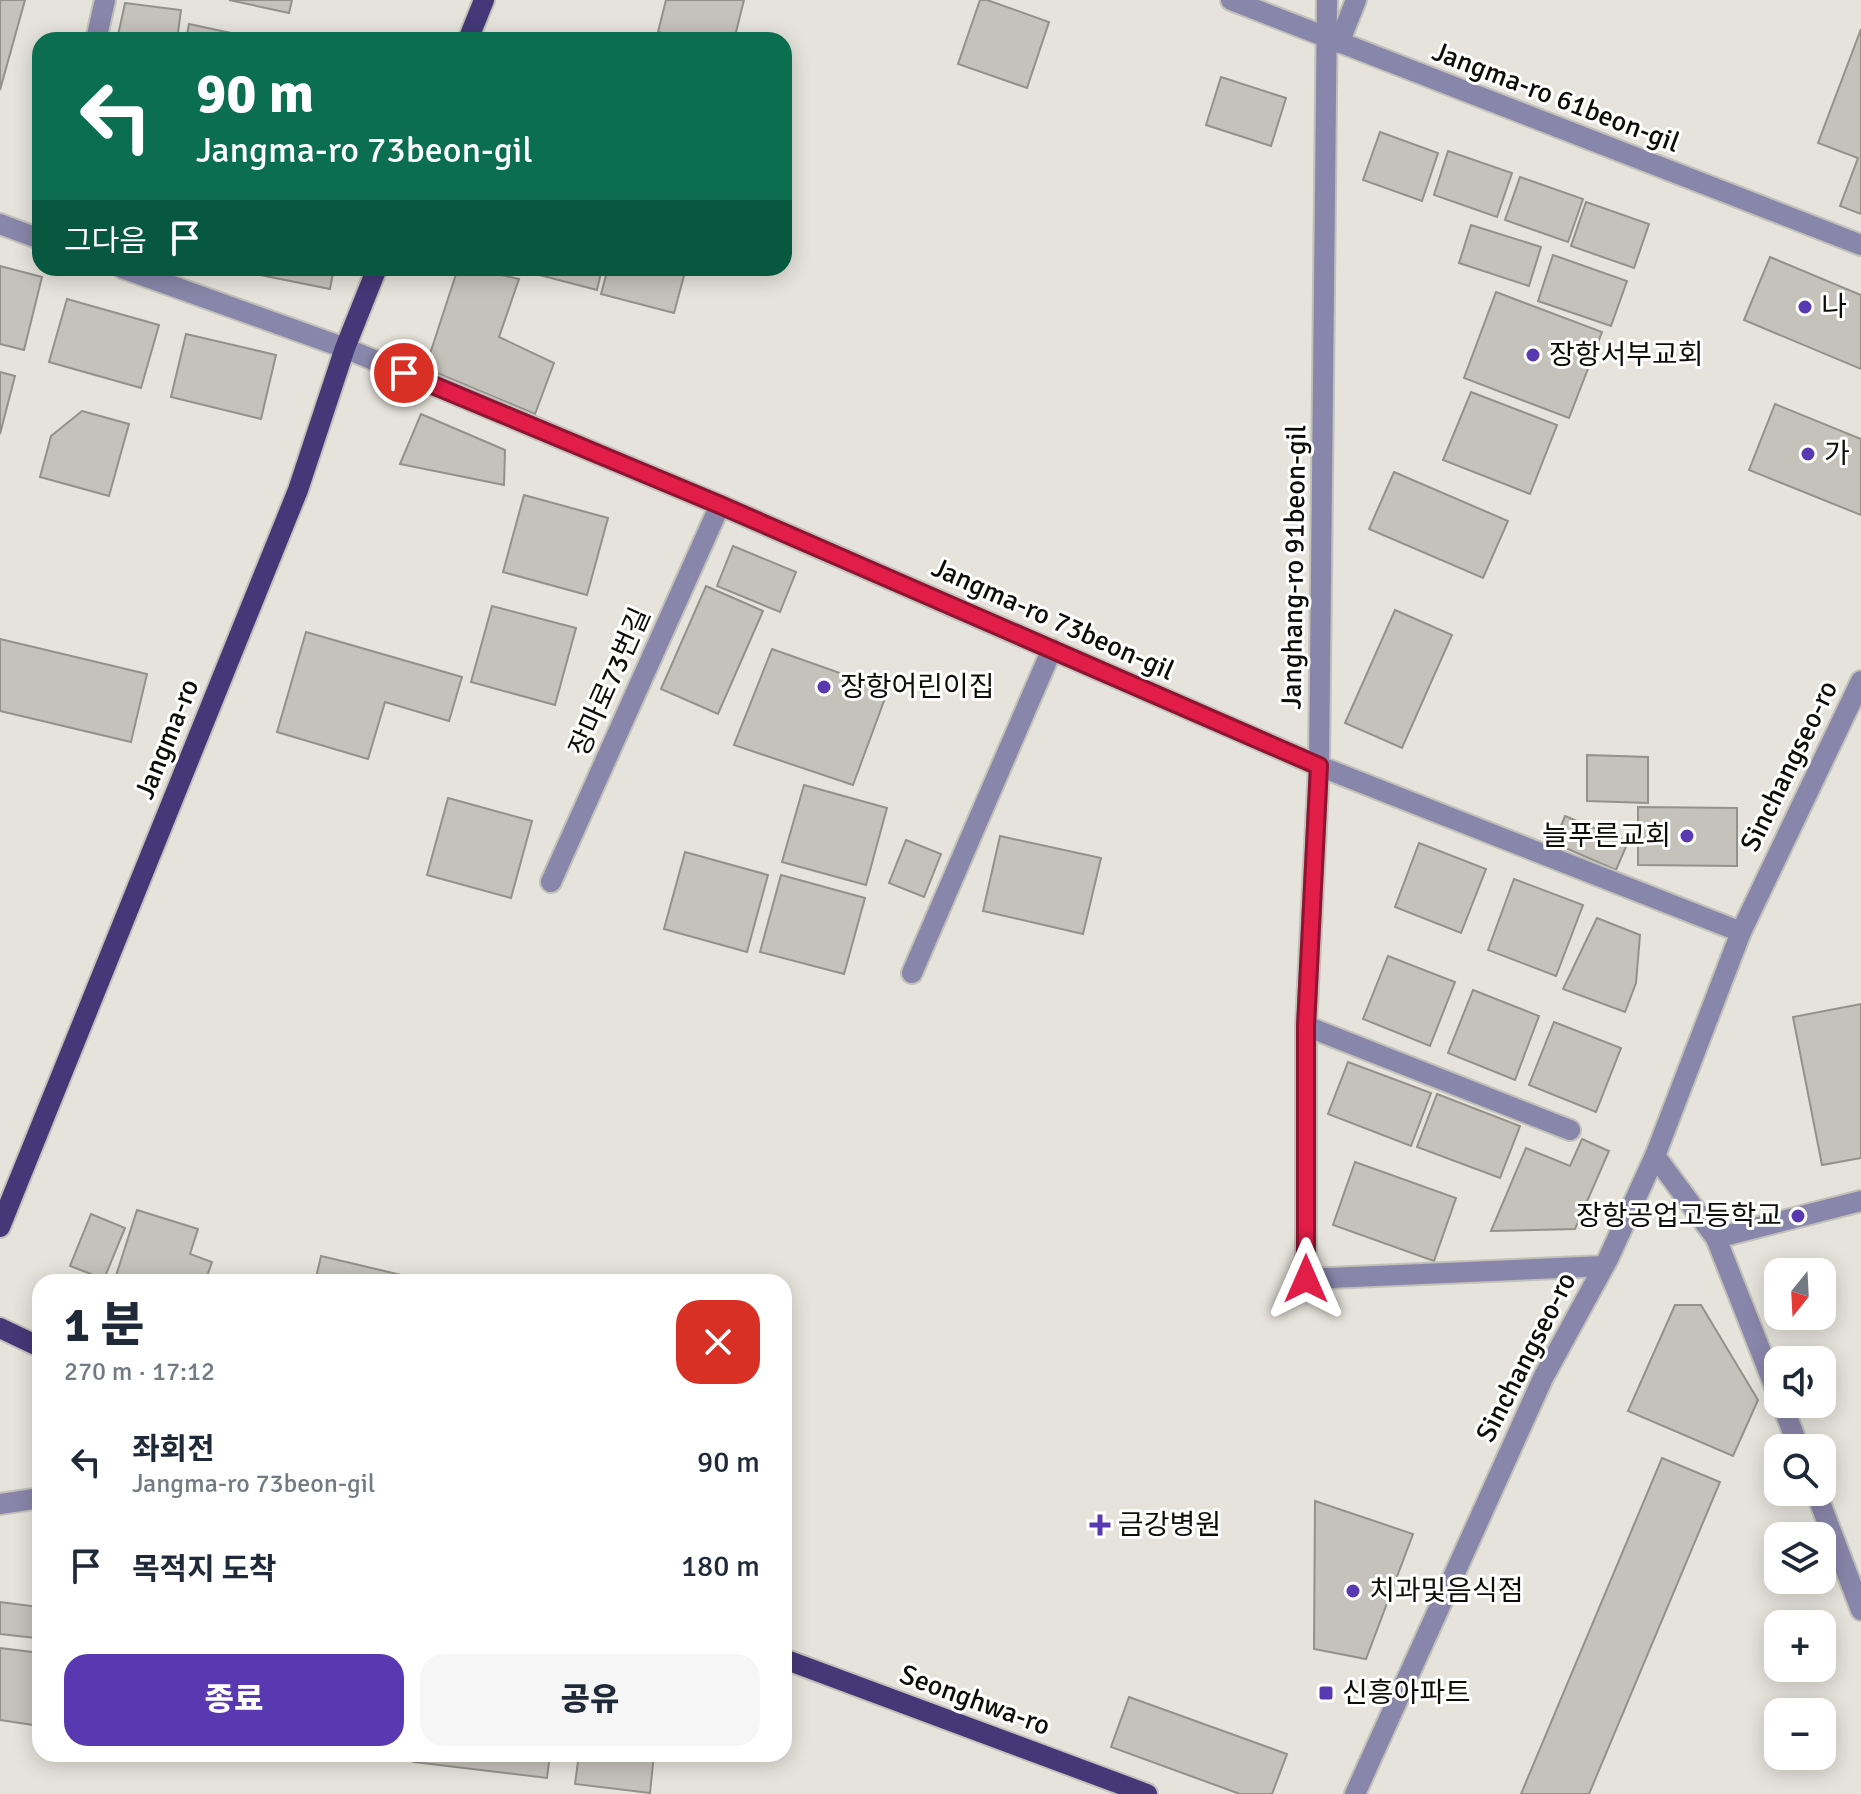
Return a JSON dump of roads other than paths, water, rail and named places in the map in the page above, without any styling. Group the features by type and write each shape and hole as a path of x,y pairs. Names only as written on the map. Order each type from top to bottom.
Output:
{"main road":[{"path":"471,32 484,0"},
{"name":"Jangma-ro","path":"0,1227 298,490 345,348 374,276"},
{"path":"0,1328 32,1343"},
{"name":"Seonghwa-ro","path":"792,1662 1147,1794"}],"street":[{"path":"98,32 105,0"},
{"name":"Jangma-ro 61beon-gil","path":"1231,0 1861,245"},
{"name":"Janghang-ro 91beon-gil","path":"1327,0 1333,40 1319,766 1306,1026 1306,1279 1604,1266"},
{"path":"1333,40 1356,0"},
{"path":"0,224 32,236"},
{"name":"Jangma-ro 73beon-gil","path":"144,276 345,348 720,505 1319,766 1741,932"},
{"name":"장마로73번길","path":"551,882 720,505"},
{"path":"912,973 1052,649"},
{"name":"Sinchangseo-ro","path":"1355,1794 1543,1378 1604,1266 1655,1156 1741,932 1861,681"},
{"path":"1306,1026 1570,1130"},
{"path":"1655,1156 1716,1238 1764,1360"},
{"path":"1716,1238 1861,1201"},
{"path":"0,1504 32,1499"},
{"path":"1821,1506 1861,1610"}],"place":[{"name":"나","path":"1805,307"},
{"name":"장항서부교회","path":"1533,355"},
{"name":"가","path":"1808,454"},
{"name":"장항어린이집","path":"824,687"},
{"name":"늘푸른교회","path":"1687,836"},
{"name":"장항공업고등학교","path":"1798,1216"},
{"name":"금강병원","path":"1100,1525"},
{"name":"치과및음식점","path":"1353,1591"},
{"name":"신흥아파트","path":"1326,1693"}]}
